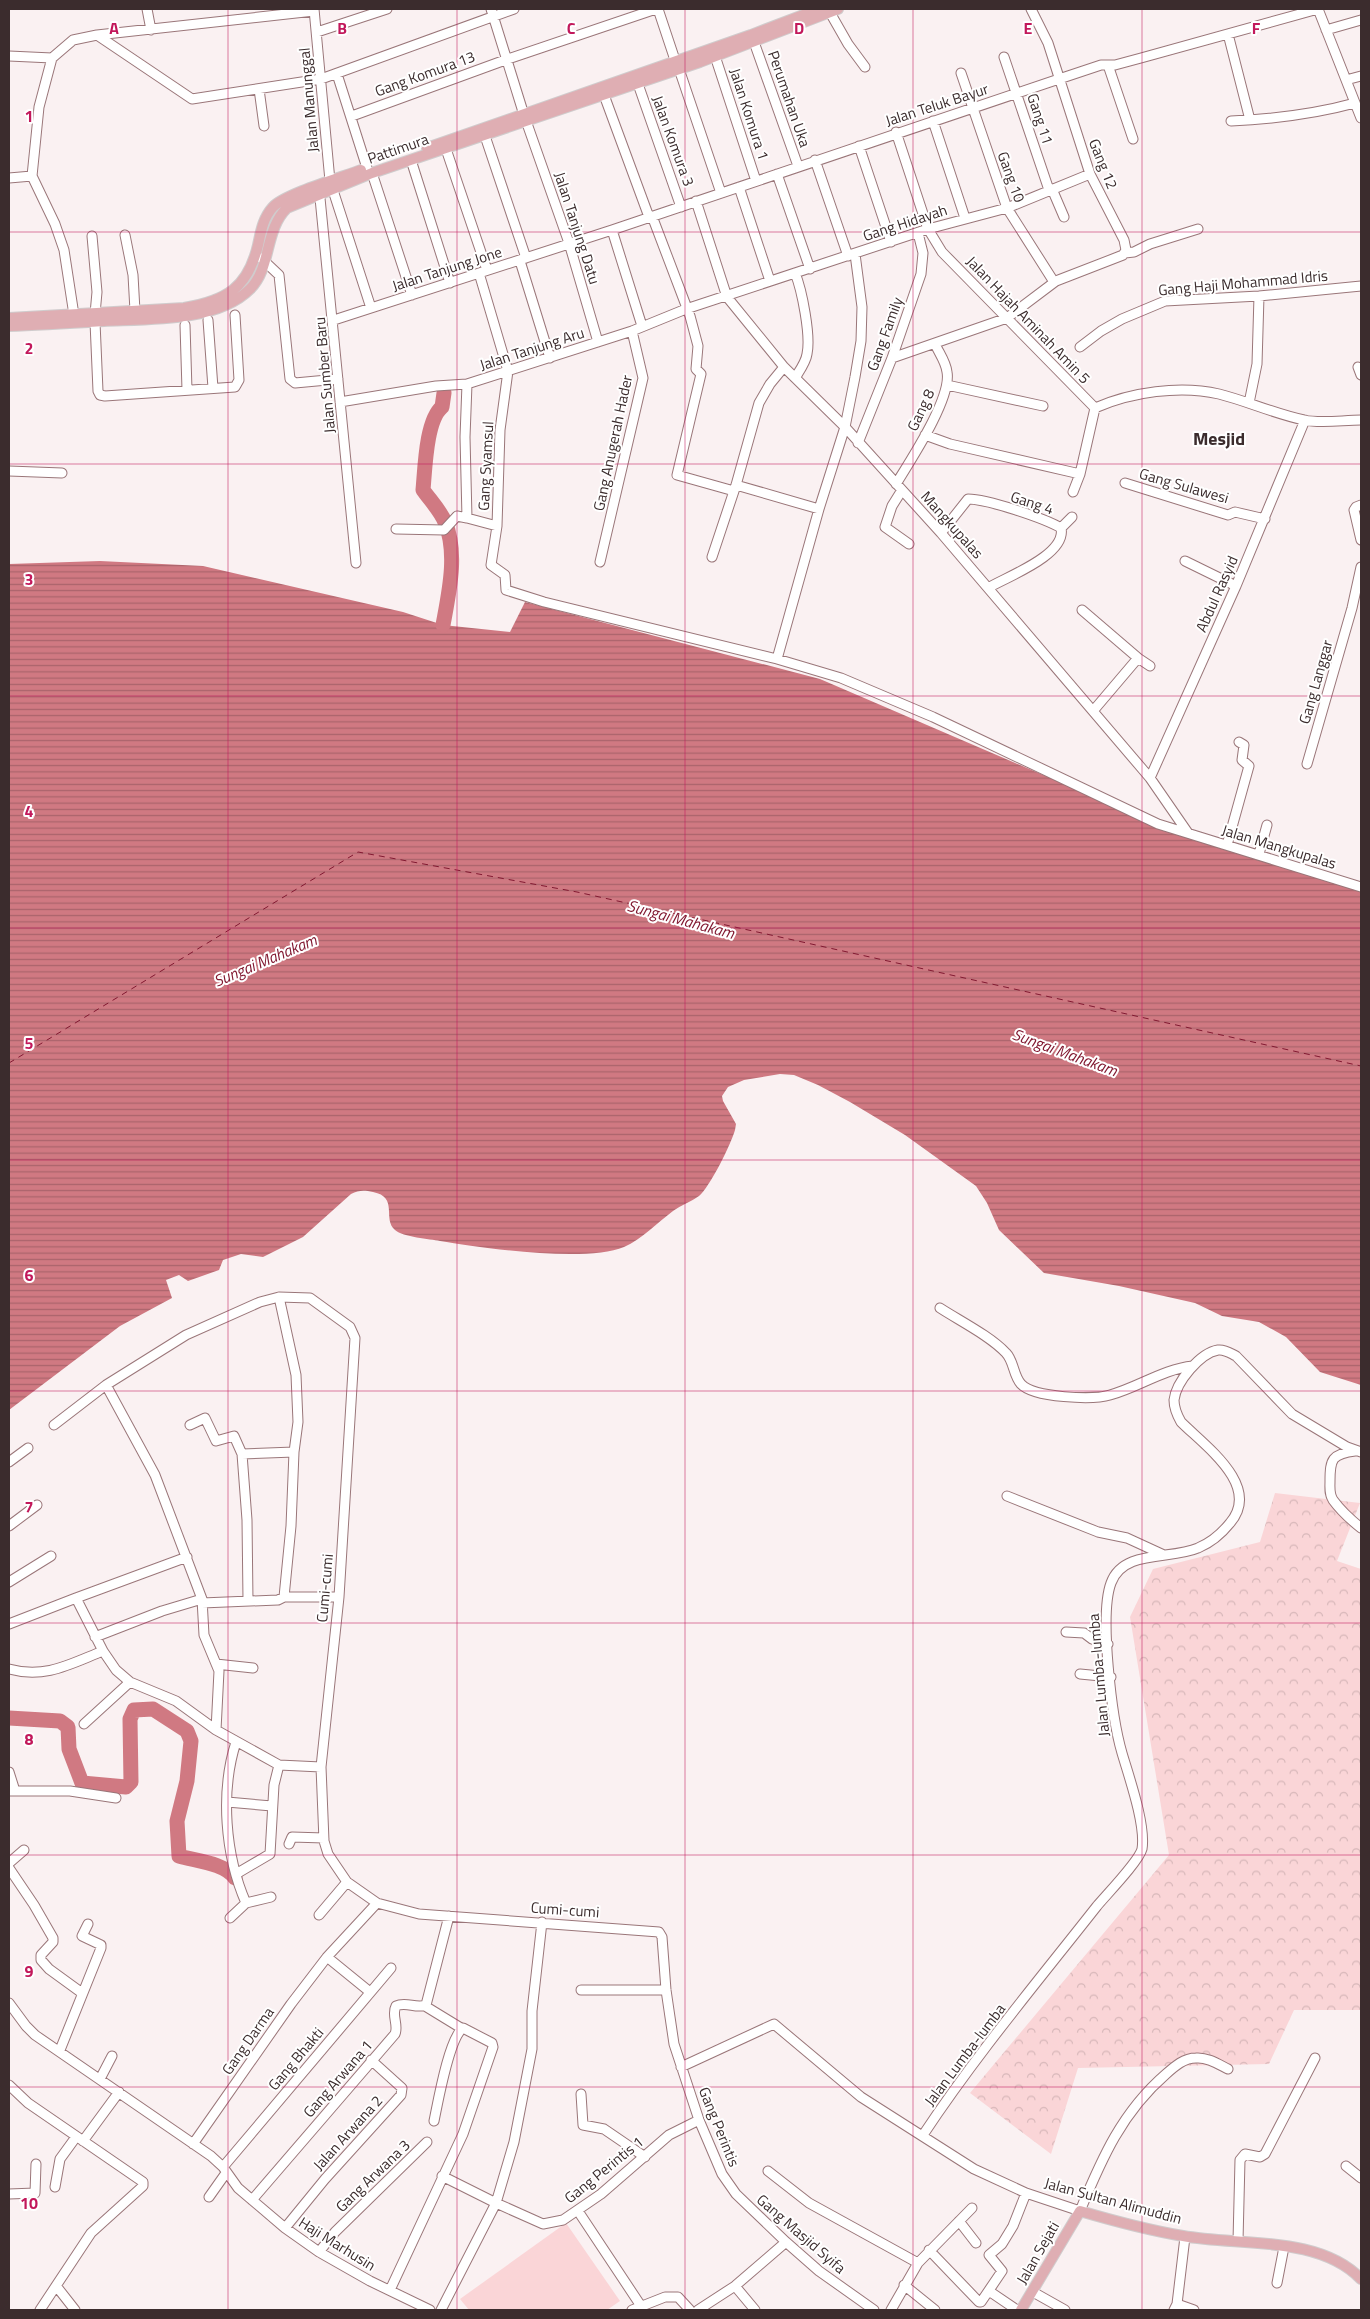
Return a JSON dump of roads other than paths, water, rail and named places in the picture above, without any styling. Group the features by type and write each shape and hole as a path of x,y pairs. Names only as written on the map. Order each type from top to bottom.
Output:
{"main road":[{"name":"Pattimura","path":"113,316 135,311 204,305 217,300 239,285 252,266 264,220 274,205 526,118 677,64 751,35 827,10"},
{"name":"Pattimura","path":"370,171 446,149 485,136 526,118 638,84 677,64 716,56 754,42 827,10"},
{"name":"Pattimura","path":"9,326 113,316 185,316 216,309 235,301 250,289 259,278 269,242 280,215 287,208 319,189"},
{"name":"Pattimura","path":"9,318 74,315 95,318"},
{"name":"Jalan Sultan Alimuddin","path":"1080,2211 1185,2237 1238,2241 1324,2255 1359,2273"},
{"name":"Jalan Sejati","path":"1021,2310 1080,2211"}],"street":[{"path":"147,9 150,30"},
{"path":"317,32 365,13 387,9"},
{"path":"97,35 192,99 321,79 492,12 514,9"},
{"path":"657,9 721,193"},
{"name":"Gang Komura 13","path":"352,116 508,59 657,9"},
{"path":"1031,9 1048,43 1059,78"},
{"path":"1318,9 1361,118"},
{"name":"Jalan Teluk Bayur","path":"569,243 682,207 896,132 972,109 1059,78 1101,65 1108,66 1318,9"},
{"path":"74,315 64,250 55,224 32,176 40,107 52,58 73,40 97,35 314,10"},
{"name":"Jalan Manunggal","path":"314,10 331,185 371,308"},
{"path":"827,10 865,67"},
{"name":"Jalan Tanjung Datu","path":"492,12 569,243 598,342"},
{"path":"1326,30 1361,20"},
{"path":"1228,34 1250,120"},
{"name":"Perumahan Uka","path":"754,42 798,166"},
{"path":"9,56 52,58"},
{"name":"Jalan Komura 1","path":"716,56 756,181"},
{"name":"Gang 11","path":"1004,57 1050,189 1064,217"},
{"path":"1108,66 1133,139"},
{"name":"Gang 10","path":"961,73 1007,208 1054,282"},
{"path":"337,74 412,296"},
{"path":"1346,80 1361,76"},
{"name":"Gang 12","path":"1059,78 1090,174 1124,240 1126,247 1124,254"},
{"name":"Jalan Komura 3","path":"638,84 682,207"},
{"path":"259,89 264,126"},
{"path":"604,95 686,309 698,346 696,369 701,376 677,475 819,509"},
{"path":"1231,121 1332,110 1355,103"},
{"path":"933,121 965,218"},
{"path":"896,132 928,229"},
{"path":"485,136 523,259 550,358"},
{"path":"859,146 891,242"},
{"path":"446,149 483,271 508,371"},
{"path":"411,160 450,282"},
{"path":"777,659 819,509 845,427 861,341 862,307 851,255 816,160"},
{"path":"777,174 810,268"},
{"name":"Gang Hidayah","path":"727,297 928,229 1007,208 1090,174"},
{"path":"9,178 32,176"},
{"path":"739,187 770,281"},
{"name":"Jalan Sumber Baru","path":"319,189 334,320 356,563"},
{"path":"696,201 727,297"},
{"name":"Jalan Hajah Aminah Amin 5","path":"928,229 942,252 1094,408"},
{"path":"892,358 1007,318 1054,282 1124,254 1134,252 1150,244 1198,229"},
{"path":"612,230 642,326"},
{"name":"Gang Family","path":"858,443 892,358 921,274 924,253 918,233"},
{"path":"125,235 133,275 135,311"},
{"path":"92,236 97,292 95,318 98,391 100,395 234,387 238,384 236,315"},
{"name":"Jalan Tanjung Jone","path":"334,320 569,243"},
{"path":"256,254 279,275 290,379 295,383 338,380"},
{"path":"795,273 800,291 808,344 807,355 795,378"},
{"name":"Gang Haji Mohammad Idris","path":"1080,348 1101,331 1122,319 1165,301 1259,296 1361,286"},
{"path":"1249,403 1258,364 1259,296"},
{"name":"Jalan Tanjung Aru","path":"340,402 436,386 467,384 632,331 686,309 727,297"},
{"name":"Mangkupalas","path":"727,297 784,367 845,427 941,532 1150,778 1188,833"},
{"path":"208,320 213,388"},
{"path":"185,325 188,390"},
{"name":"Gang Anugerah Hader","path":"600,562 643,378 632,331"},
{"name":"Gang 8","path":"909,544 885,527 899,487 948,385 948,372 935,344"},
{"path":"712,557 735,488 759,403 770,384 784,367"},
{"name":"Gang Syamsul","path":"491,561 496,526 500,430 508,371"},
{"path":"467,384 464,437 468,518"},
{"path":"948,385 1043,406"},
{"path":"1073,492 1080,474 1094,408 1112,400 1132,396 1189,391 1219,394 1305,420 1361,420"},
{"name":"Abdul Rasyid","path":"1150,778 1236,586 1305,420"},
{"path":"925,435 950,444 1080,474"},
{"path":"9,471 62,473"},
{"name":"Gang Sulawesi","path":"1125,483 1228,515 1235,512 1265,519"},
{"name":"Gang 4","path":"941,532 968,499 1009,509 1052,523 1061,528 1060,536 1050,551 1036,564 988,588"},
{"path":"1361,505 1356,506 1354,510 1361,540"},
{"path":"396,529 448,526 457,516 496,526"},
{"path":"1061,528 1072,517"},
{"name":"Jalan Mangkupalas","path":"491,561 492,568 505,575 506,590 592,614 777,659 841,678 934,717 1158,824 1361,887"},
{"path":"1185,561 1236,586"},
{"name":"Gang Langgar","path":"1307,764 1357,607 1361,567"},
{"path":"1082,610 1150,666"},
{"path":"1093,711 1138,658"},
{"path":"1228,845 1249,766 1242,760 1244,745 1239,742"},
{"path":"1259,854 1267,825"},
{"path":"279,1297 296,1375 298,1422 294,1452 291,1526 284,1597"},
{"name":"Cumi-cumi","path":"54,1425 106,1385 186,1335 260,1302 279,1297 310,1298 350,1327 354,1332 339,1597 321,1767 324,1838 328,1854 347,1882 376,1903 419,1914 658,1931 662,1937 666,1990 674,2044 681,2068"},
{"path":"940,1308 1007,1354 1016,1377 1023,1386 1038,1391 1070,1398 1102,1397 1179,1368 1193,1366"},
{"name":"Jalan Lumba-lumba","path":"923,2135 951,2093 984,2050 1113,1886 1137,1859 1142,1850 1139,1818 1116,1731 1108,1644 1107,1601 1110,1584 1115,1575 1126,1565 1138,1560 1198,1549 1209,1542 1232,1521 1238,1508 1239,1492 1230,1470 1181,1422 1174,1407 1177,1389 1193,1366 1212,1352 1228,1351 1236,1356 1292,1414 1358,1452"},
{"path":"106,1385 155,1475 202,1601 204,1635 216,1664 219,1678 216,1730"},
{"path":"190,1425 205,1418 216,1441 234,1436 242,1454 247,1520 248,1600"},
{"path":"9,1462 28,1448"},
{"path":"242,1454 294,1452"},
{"path":"1358,1452 1338,1455 1332,1460 1330,1465 1330,1493 1340,1509 1361,1528"},
{"path":"1007,1496 1098,1532 1127,1538 1164,1555"},
{"path":"9,1526 37,1505"},
{"path":"9,1582 51,1556"},
{"path":"10,1620 187,1558"},
{"path":"95,1637 162,1611 202,1601 278,1600 284,1597 339,1597"},
{"path":"76,1598 102,1651 116,1670 130,1682 176,1701 216,1730 279,1765 321,1767"},
{"path":"1066,1632 1084,1633 1092,1640 1108,1644"},
{"path":"9,1669 42,1673 102,1651"},
{"path":"216,1664 253,1668"},
{"path":"1080,1674 1111,1677"},
{"path":"84,1724 130,1682"},
{"path":"236,1742 228,1775 227,1802 230,1841 236,1874 246,1903"},
{"path":"236,1874 270,1854 272,1806 279,1765"},
{"path":"9,1772 12,1791 70,1791 116,1798"},
{"path":"227,1802 272,1806"},
{"path":"289,1844 292,1837 324,1838"},
{"path":"9,1863 24,1850"},
{"path":"9,1868 53,1938 53,1942 41,1955 41,1960 56,1975 82,1994"},
{"path":"319,1916 347,1882"},
{"path":"230,1918 246,1903 271,1897"},
{"name":"Gang Darma","path":"194,2144 264,2042 328,1957 376,1903"},
{"path":"390,2290 463,2134 493,2047 492,2043 461,2028 425,2006 431,1990 449,1916"},
{"path":"441,2310 496,2203 514,2142 532,2049 532,2011 542,1922"},
{"path":"60,2050 102,1947 82,1935 88,1924"},
{"path":"328,1957 370,1992"},
{"name":"Gang Bhakti","path":"209,2197 225,2170 391,1968"},
{"path":"581,1990 666,1990"},
{"name":"Haji Marhusin","path":"9,2003 35,2035 60,2050 194,2144 225,2170 238,2188 285,2228 319,2252 430,2310"},
{"name":"Gang Arwana 1","path":"252,2200 396,2032 394,2011 396,2006 400,2004 425,2006"},
{"path":"681,2068 774,2024 861,2097 923,2135"},
{"path":"434,2121 444,2074 461,2028"},
{"path":"100,2079 112,2056"},
{"path":"1238,2241 1240,2160 1245,2154 1260,2157 1265,2154 1316,2058"},
{"path":"1080,2211 1101,2161 1126,2118 1146,2091 1185,2060 1207,2059 1228,2068"},
{"name":"Jalan Arwana 2","path":"285,2228 325,2178 401,2095 402,2088 371,2060"},
{"name":"Gang Perintis","path":"681,2068 699,2120 722,2174 736,2194"},
{"path":"9,2085 28,2103 141,2179 142,2186 91,2232 40,2310"},
{"path":"55,2187 60,2159 80,2139 120,2092"},
{"path":"581,2094 583,2125 604,2129 645,2158"},
{"name":"Gang Perintis 1","path":"442,2176 543,2224 563,2220 578,2212 645,2158 669,2135 699,2120"},
{"name":"Jalan Sultan Alimuddin","path":"923,2135 974,2169 1026,2193 1080,2211"},
{"name":"Gang Arwana 3","path":"319,2252 335,2232 427,2142"},
{"path":"9,2194 35,2193 36,2164"},
{"path":"1346,2166 1361,2178"},
{"path":"768,2171 809,2203 918,2263"},
{"path":"929,2250 979,2302 982,2302 1002,2271 989,2255 1002,2244 1013,2226 1026,2193"},
{"name":"Gang Masjid Syifa","path":"736,2194 786,2242 819,2270 874,2310"},
{"path":"891,2310 918,2263 972,2208"},
{"path":"578,2212 636,2308 665,2297 674,2296 684,2301 690,2310"},
{"path":"959,2221 976,2243"},
{"path":"1185,2237 1176,2307 1194,2310"},
{"path":"698,2310 735,2286 786,2242"},
{"path":"1277,2283 1284,2247"},
{"path":"735,2286 751,2308"},
{"path":"904,2286 924,2299 935,2310"},
{"path":"56,2287 75,2310"},
{"path":"989,2291 1016,2310"},
{"path":"1033,2292 1065,2310"}],"water":[{"name":"Sungai Mahakam","path":"100,561 203,566 403,612 443,625 510,632 525,602 820,679 1185,836 1361,889 1361,1385 1320,1372 1286,1337 1259,1322 1222,1316 1195,1303 1119,1286 1044,1273 999,1230 987,1203 976,1186 905,1135 850,1102 794,1075 780,1074 744,1080 728,1087 722,1096 736,1124 735,1130 725,1155 709,1184 699,1196 676,1209 631,1244 607,1252 560,1254 481,1247 410,1236 395,1230 391,1225 386,1198 373,1192 357,1192 351,1194 303,1237 263,1257 241,1254 223,1260 219,1270 188,1281 179,1275 166,1280 172,1298 120,1326 9,1410 9,564"}],"waterway":[{"path":"443,625 451,573 451,547 445,522 438,509 423,490 429,433 437,413 442,407 444,393"},
{"path":"9,1718 60,1721 68,1727 69,1749 82,1783 126,1787 131,1782 130,1719 134,1710 153,1709 187,1731 191,1741 187,1781 177,1821 179,1856 210,1863 224,1869 235,1878"}],"district":[{"name":"Mesjid","path":"1219,439"}]}
